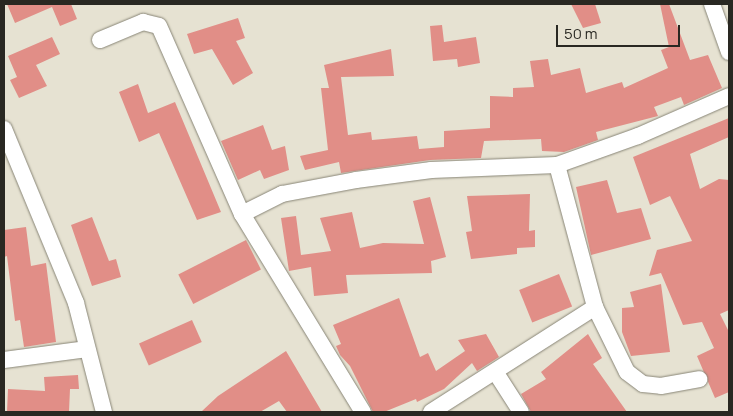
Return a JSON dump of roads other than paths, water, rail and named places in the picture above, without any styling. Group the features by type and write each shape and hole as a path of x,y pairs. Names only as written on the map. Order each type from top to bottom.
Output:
{"street":[{"path":"712,4 729,52"},
{"path":"100,40 143,22 159,26 242,214 363,412"},
{"path":"242,214 282,194 356,180 431,170 557,164 638,136 729,96"},
{"path":"4,129 76,303 87,349 106,412"},
{"path":"557,164 594,307 627,372 643,384 661,386 699,379"},
{"path":"431,412 496,373 594,307"},
{"path":"4,360 87,349"},
{"path":"496,373 521,412"}]}
